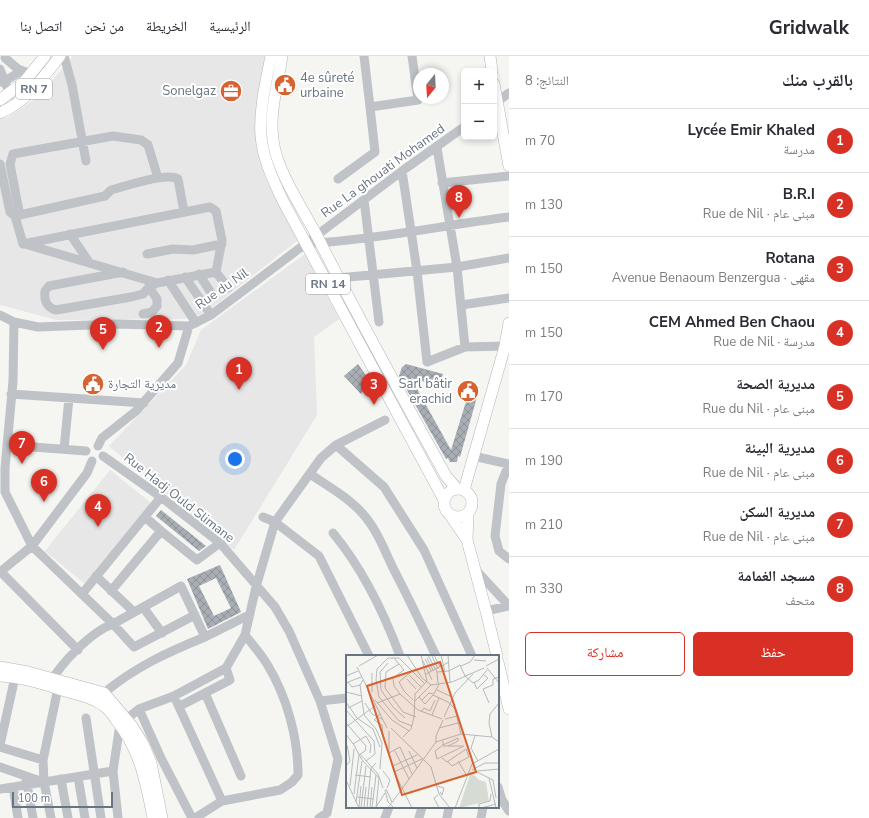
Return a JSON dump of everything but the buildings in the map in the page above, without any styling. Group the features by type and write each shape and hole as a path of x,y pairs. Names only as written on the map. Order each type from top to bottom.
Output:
{"main road":[{"name":"RN 7","path":"5,97 26,72 44,56"},
{"name":"RN 7","path":"0,113 9,109 34,88 60,56"},
{"name":"RN 14","path":"271,56 261,123 264,152 276,187 404,422 444,500"},
{"name":"RN 14","path":"282,56 272,117 273,141 280,163 338,278 446,476 460,489"},
{"path":"490,56 492,68"},
{"path":"495,104 509,166"},
{"path":"460,489 473,456 505,346 509,323"},
{"path":"460,489 447,493 444,500 445,508 466,540 475,569 497,655"},
{"path":"460,489 471,498 472,503 468,513 466,540"},
{"path":"450,514 460,517 468,513"},
{"path":"0,667 53,684 94,700 106,707 138,734 147,753 153,773 162,818"},
{"path":"502,668 509,709"},
{"path":"0,676 15,677 104,692 123,721 141,763 153,818"}],"street":[{"path":"64,56 72,85 86,160"},
{"path":"338,179 376,152 364,56"},
{"path":"370,107 418,100 412,56"},
{"path":"3,59 26,72"},
{"path":"0,69 5,97"},
{"path":"3,82 26,72"},
{"path":"497,102 509,94"},
{"name":"Rue La ghouati Mohamed","path":"318,239 364,200 461,129"},
{"path":"15,216 19,211 10,164 13,154 113,136 141,140 148,145 158,178"},
{"path":"437,148 457,267 465,347"},
{"path":"0,164 10,212 15,216 23,244"},
{"path":"402,171 412,232 427,362 465,347 505,346"},
{"path":"442,183 509,176"},
{"path":"15,216 105,196 111,190 158,178 174,177 178,179 184,212"},
{"path":"364,200 370,236 379,322"},
{"path":"23,244 210,207 216,211 222,240 216,272 228,288"},
{"path":"306,244 318,239 412,232 450,224 509,217"},
{"path":"70,234 89,262"},
{"path":"23,244 123,272 153,285"},
{"path":"147,254 173,249 193,250 222,244"},
{"name":"Rue du Nil","path":"0,315 14,322 38,327 117,324 192,324 212,315 306,244"},
{"path":"338,278 457,267 509,258"},
{"path":"123,272 49,286 45,291 46,303 51,309 56,310 131,297 143,294 153,285 168,280 216,272"},
{"path":"199,274 213,296"},
{"path":"185,277 212,315"},
{"path":"98,446 102,438 136,412 178,363 192,324 168,280"},
{"path":"143,314 152,312 157,306 157,299 153,285"},
{"path":"461,305 509,298"},
{"path":"14,322 5,492 32,546 113,624 134,647 195,615"},
{"path":"11,394 144,403"},
{"path":"64,449 69,398"},
{"path":"118,818 114,771 123,721 139,709 174,696 226,668 246,635 256,587 275,522 321,458 336,445 385,420 394,405"},
{"path":"385,420 404,422"},
{"path":"7,445 86,451"},
{"path":"92,445 98,446 103,451 103,456 99,460 92,461 87,457 86,451 92,445"},
{"path":"336,445 384,487 424,550 472,655"},
{"name":"Rue Hadj Ould Slimane","path":"103,456 161,497 220,544 235,559 256,587 275,607 289,631 320,701 338,760 327,813 319,818"},
{"path":"473,456 509,464 501,484 495,536 499,551 509,559"},
{"path":"78,650 0,572 32,546 87,473 92,461"},
{"path":"310,474 352,504 376,532 415,608 436,655"},
{"path":"82,594 161,497"},
{"path":"145,517 197,560 220,544"},
{"path":"263,517 275,522 319,556 368,655"},
{"path":"111,591 161,531"},
{"path":"333,533 349,552 390,630 400,655"},
{"path":"475,569 509,606"},
{"path":"96,576 134,612"},
{"path":"51,818 44,782 43,760 53,684 78,650 103,627 113,624 181,586 205,637"},
{"path":"486,611 509,606"},
{"path":"143,607 162,633"},
{"path":"104,692 128,674 160,656 205,637 249,615"},
{"path":"139,709 160,758 193,818 222,801 261,792 280,790 292,782 298,775 298,757 288,708 267,664 246,635"},
{"path":"180,706 230,680 226,668"},
{"path":"15,677 0,746 43,760"},
{"path":"205,693 240,776"},
{"path":"174,696 180,706 222,801"},
{"path":"320,701 346,698"},
{"path":"86,718 101,818"},
{"path":"0,767 27,780 44,782 114,771"},
{"path":"78,777 85,818"},
{"path":"61,779 68,818"},
{"path":"0,789 13,787 27,780"},
{"path":"27,780 33,818"},
{"path":"13,787 18,818"},
{"path":"499,790 502,800 509,811"},
{"path":"385,818 389,808"},
{"path":"419,818 422,808"},
{"path":"447,818 449,808"},
{"path":"481,818 483,808"}],"shaded area":[{"path":"73,56 267,56 257,145 264,174 298,240 204,314 183,319 57,320 0,305 0,119 8,117 38,97"},
{"path":"305,254 339,319 314,337 317,415 234,550 109,446 186,365 201,330"},
{"path":"110,470 151,503 85,584 45,551"}],"place":[{"name":"4e sûreté urbaine","path":"285,85"},
{"name":"Sonelgaz","path":"231,91"},
{"name":"مسجد الغمامة","path":"459,218"},
{"name":"B.R.I","path":"159,348"},
{"name":"مديرية الصحة","path":"103,350"},
{"name":"مديرية التجارة","path":"93,384"},
{"name":"Lycée Emir Khaled","path":"239,390"},
{"name":"Sarl bâtir erachid","path":"468,391"},
{"name":"Rotana","path":"374,405"},
{"name":"مديرية السكن","path":"22,464"},
{"name":"مديرية البيئة","path":"44,502"},
{"name":"CEM Ahmed Ben Chaou","path":"98,527"}]}
